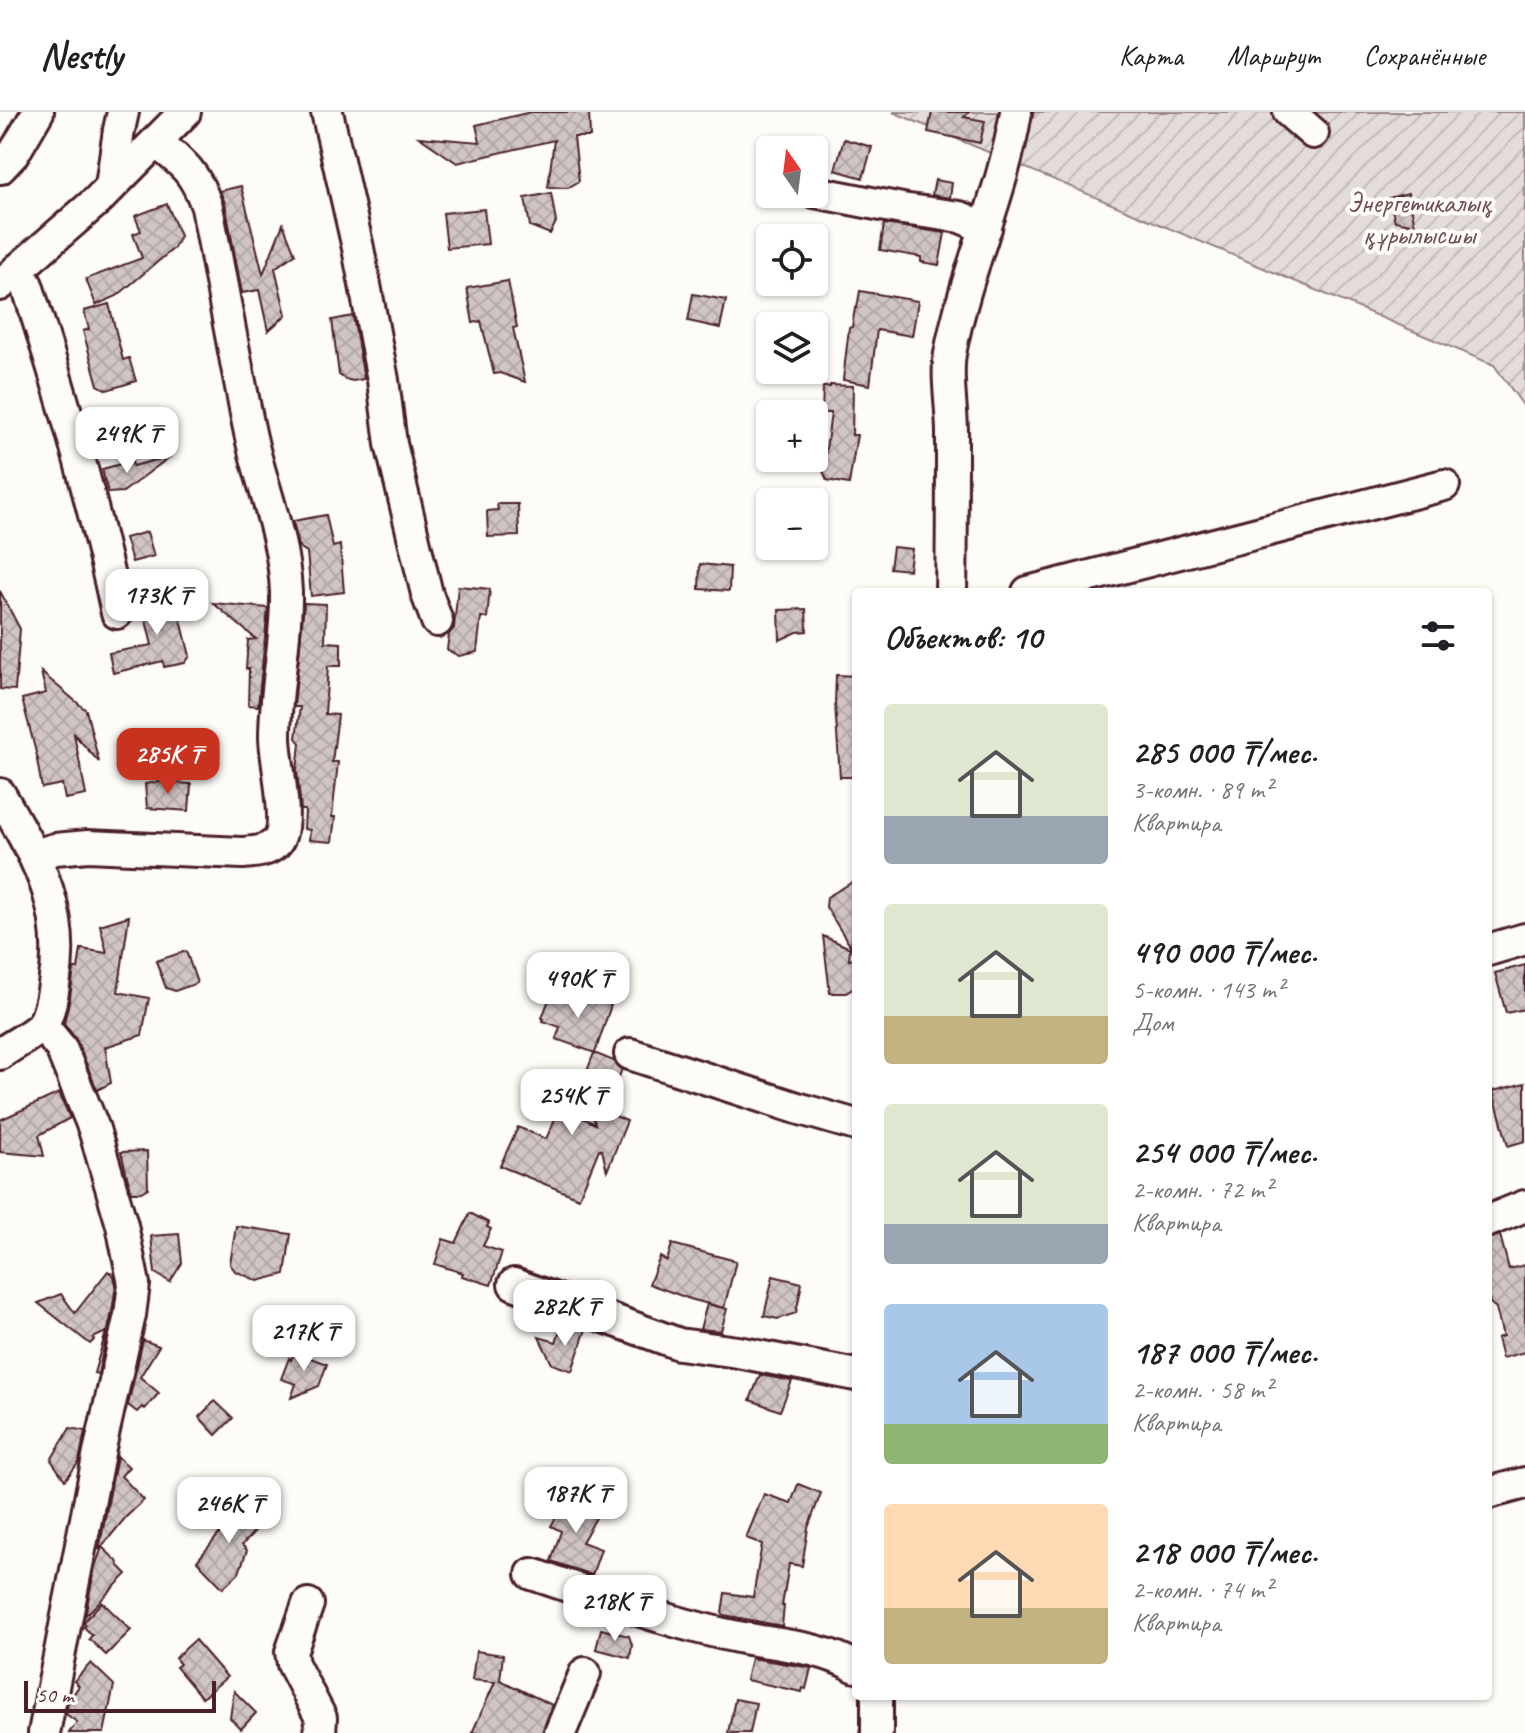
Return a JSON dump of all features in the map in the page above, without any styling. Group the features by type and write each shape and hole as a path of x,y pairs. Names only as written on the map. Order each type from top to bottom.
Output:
{"street":[{"path":"0,168 14,153 38,112"},
{"path":"111,186 123,112"},
{"path":"117,613 70,421 27,285 9,277 111,186 185,112"},
{"path":"327,112 358,248 383,380 391,444 423,581 437,621"},
{"path":"951,588 949,358 1007,155 1016,112"},
{"path":"1289,112 1313,133"},
{"path":"34,855 55,849 88,846 250,853 269,848 282,834 275,741 285,627 283,560 276,523 254,450 207,207 193,173 156,142"},
{"path":"828,195 960,217 986,228"},
{"path":"1044,588 1444,485"},
{"path":"0,1054 42,1025 52,999 58,957 58,932 48,890 34,855 4,814"},
{"path":"1492,949 1525,939"},
{"path":"42,1025 61,1048 94,1129 122,1225 134,1284 44,1733"},
{"path":"630,1054 852,1124"},
{"path":"1492,1219 1525,1206"},
{"path":"514,1284 679,1344 852,1374"},
{"path":"1492,1492 1525,1483"},
{"path":"532,1574 627,1607 737,1637 795,1645 852,1665"},
{"path":"308,1604 291,1652 293,1664 321,1718 320,1733"},
{"path":"560,1733 585,1673"}],"green space":[{"name":"Энергетикалық құрылысшы","path":"893,112 1525,112 1525,408 1494,365"}],"building":[{"path":"531,112 589,112 590,137 574,137 579,181 568,188 548,187 554,140 457,163 419,137 480,142 476,125"},
{"path":"932,112 969,112 964,117 985,121 980,143 928,132"},
{"path":"844,139 872,147 863,178 835,170"},
{"path":"935,180 952,183 950,198 932,195"},
{"path":"241,186 263,274 283,224 295,254 275,268 286,315 268,331 259,290 242,293 220,191"},
{"path":"551,193 556,222 550,234 530,226 525,198"},
{"path":"1408,193 1415,225 1395,221 1389,198"},
{"path":"167,204 180,236 174,248 117,296 96,305 86,279 142,258 133,234 141,231 135,216"},
{"path":"484,209 488,244 447,248 443,213"},
{"path":"884,224 945,233 939,265 921,262 921,257 880,250"},
{"path":"508,281 517,327 513,328 525,382 500,373 494,374 481,321 473,323 467,288"},
{"path":"860,291 918,301 912,336 877,330 870,385 843,380 849,328 852,327"},
{"path":"693,294 726,300 720,328 688,321"},
{"path":"109,304 123,360 129,358 136,381 107,390 98,385 83,331 89,329 84,311"},
{"path":"353,316 364,379 353,381 339,375 332,320"},
{"path":"853,386 852,435 857,435 849,484 827,480 823,472 828,472 831,413 828,413 828,400 822,400 823,387"},
{"path":"171,456 123,492 108,493 102,469 132,461 133,466"},
{"path":"497,504 518,504 519,536 488,537 487,511 498,510"},
{"path":"326,515 333,547 340,545 344,592 311,596 307,552 299,547 293,521"},
{"path":"147,532 154,556 132,562 125,538"},
{"path":"893,547 912,549 909,570 890,568"},
{"path":"700,564 730,567 729,591 699,589"},
{"path":"458,586 490,589 487,618 481,617 477,652 459,656 447,650 449,634 454,628"},
{"path":"0,591 20,629 15,690 0,689"},
{"path":"174,592 190,656 185,663 164,667 163,661 113,673 109,653 152,645 143,599"},
{"path":"213,603 268,608 258,706 248,705 249,669 246,669 248,640 256,639"},
{"path":"304,603 326,604 325,642 341,643 341,666 328,666 325,714 338,715 332,762 338,762 332,842 309,840 310,830 304,829 305,810 301,810 297,771 300,743 296,738 300,707 294,707"},
{"path":"806,609 807,631 780,640 779,610"},
{"path":"41,672 86,710 99,762 74,734 86,795 65,799 62,784 42,788 22,699 46,693"},
{"path":"836,675 852,676 852,777 840,777"},
{"path":"145,784 191,784 189,811 147,808"},
{"path":"852,882 851,947 826,907 827,897"},
{"path":"129,916 118,992 149,998 142,1035 105,1047 111,1083 97,1090 77,1041 64,1023 81,949 107,953 100,925"},
{"path":"823,936 850,948 849,960 852,960 852,989 846,993 830,993"},
{"path":"186,951 197,983 175,991 166,988 156,961"},
{"path":"1525,965 1525,1009 1506,1013 1495,973"},
{"path":"578,993 611,1005 595,1053 556,1039 560,1027 542,1018 551,994 575,1002"},
{"path":"594,1053 614,1061 622,1069 605,1112 627,1121 607,1171 602,1150 599,1149 579,1198 500,1166 518,1127 546,1139 564,1108 595,1124 584,1079"},
{"path":"1525,1083 1525,1141 1508,1146 1493,1091"},
{"path":"59,1093 70,1118 39,1135 44,1156 0,1152 0,1120"},
{"path":"147,1151 148,1188 131,1192 121,1152"},
{"path":"470,1213 489,1223 487,1227 491,1229 483,1246 502,1252 491,1285 435,1264 443,1239 456,1243"},
{"path":"236,1226 291,1234 285,1274 258,1281 235,1271 230,1264"},
{"path":"179,1234 182,1263 170,1282 155,1273 151,1236"},
{"path":"1500,1235 1509,1269 1525,1265 1525,1352 1502,1358 1497,1338 1503,1336 1496,1308 1492,1305 1492,1238"},
{"path":"672,1244 736,1261 724,1308 649,1284 660,1257 667,1261"},
{"path":"108,1271 114,1276 116,1285 98,1374 94,1373 106,1332 93,1338 90,1344 38,1303 61,1294 75,1313"},
{"path":"773,1276 802,1283 796,1313 778,1319 764,1316"},
{"path":"707,1304 727,1309 721,1331 700,1329"},
{"path":"561,1327 570,1331 579,1327 586,1329 572,1371 552,1364 539,1337 556,1342"},
{"path":"143,1340 159,1346 140,1377 159,1393 145,1409 142,1407 137,1412 128,1405"},
{"path":"294,1352 327,1364 319,1386 291,1398 296,1384 281,1379"},
{"path":"760,1375 792,1381 780,1411 750,1400"},
{"path":"215,1401 233,1418 216,1435 199,1417"},
{"path":"70,1428 85,1431 79,1462 65,1480 51,1460"},
{"path":"117,1456 129,1467 121,1476 144,1500 99,1550"},
{"path":"798,1484 821,1493 808,1528 802,1566 789,1564 782,1626 724,1615 725,1593 753,1597 762,1544 746,1538 764,1494 791,1503"},
{"path":"571,1491 601,1509 582,1542 601,1549 592,1575 551,1561 561,1531 551,1526"},
{"path":"231,1497 261,1524 242,1545 247,1550 239,1573 223,1588 197,1561 229,1522 223,1517"},
{"path":"102,1547 127,1574 85,1616 95,1567"},
{"path":"102,1602 131,1630 106,1655 89,1639 92,1635 84,1627 85,1620"},
{"path":"601,1629 629,1636 632,1645 630,1658 596,1649"},
{"path":"195,1640 227,1677 202,1698 176,1667 180,1664 175,1658"},
{"path":"476,1651 503,1655 500,1680 552,1705 542,1733 472,1733 495,1682 472,1680"},
{"path":"751,1658 811,1668 806,1689 803,1688 802,1692 746,1680"},
{"path":"91,1663 114,1685 104,1733 69,1733 77,1722 66,1714 68,1702 79,1686 74,1681"},
{"path":"234,1691 256,1713 241,1729 230,1718"},
{"path":"735,1699 756,1703 750,1733 728,1733"}]}
